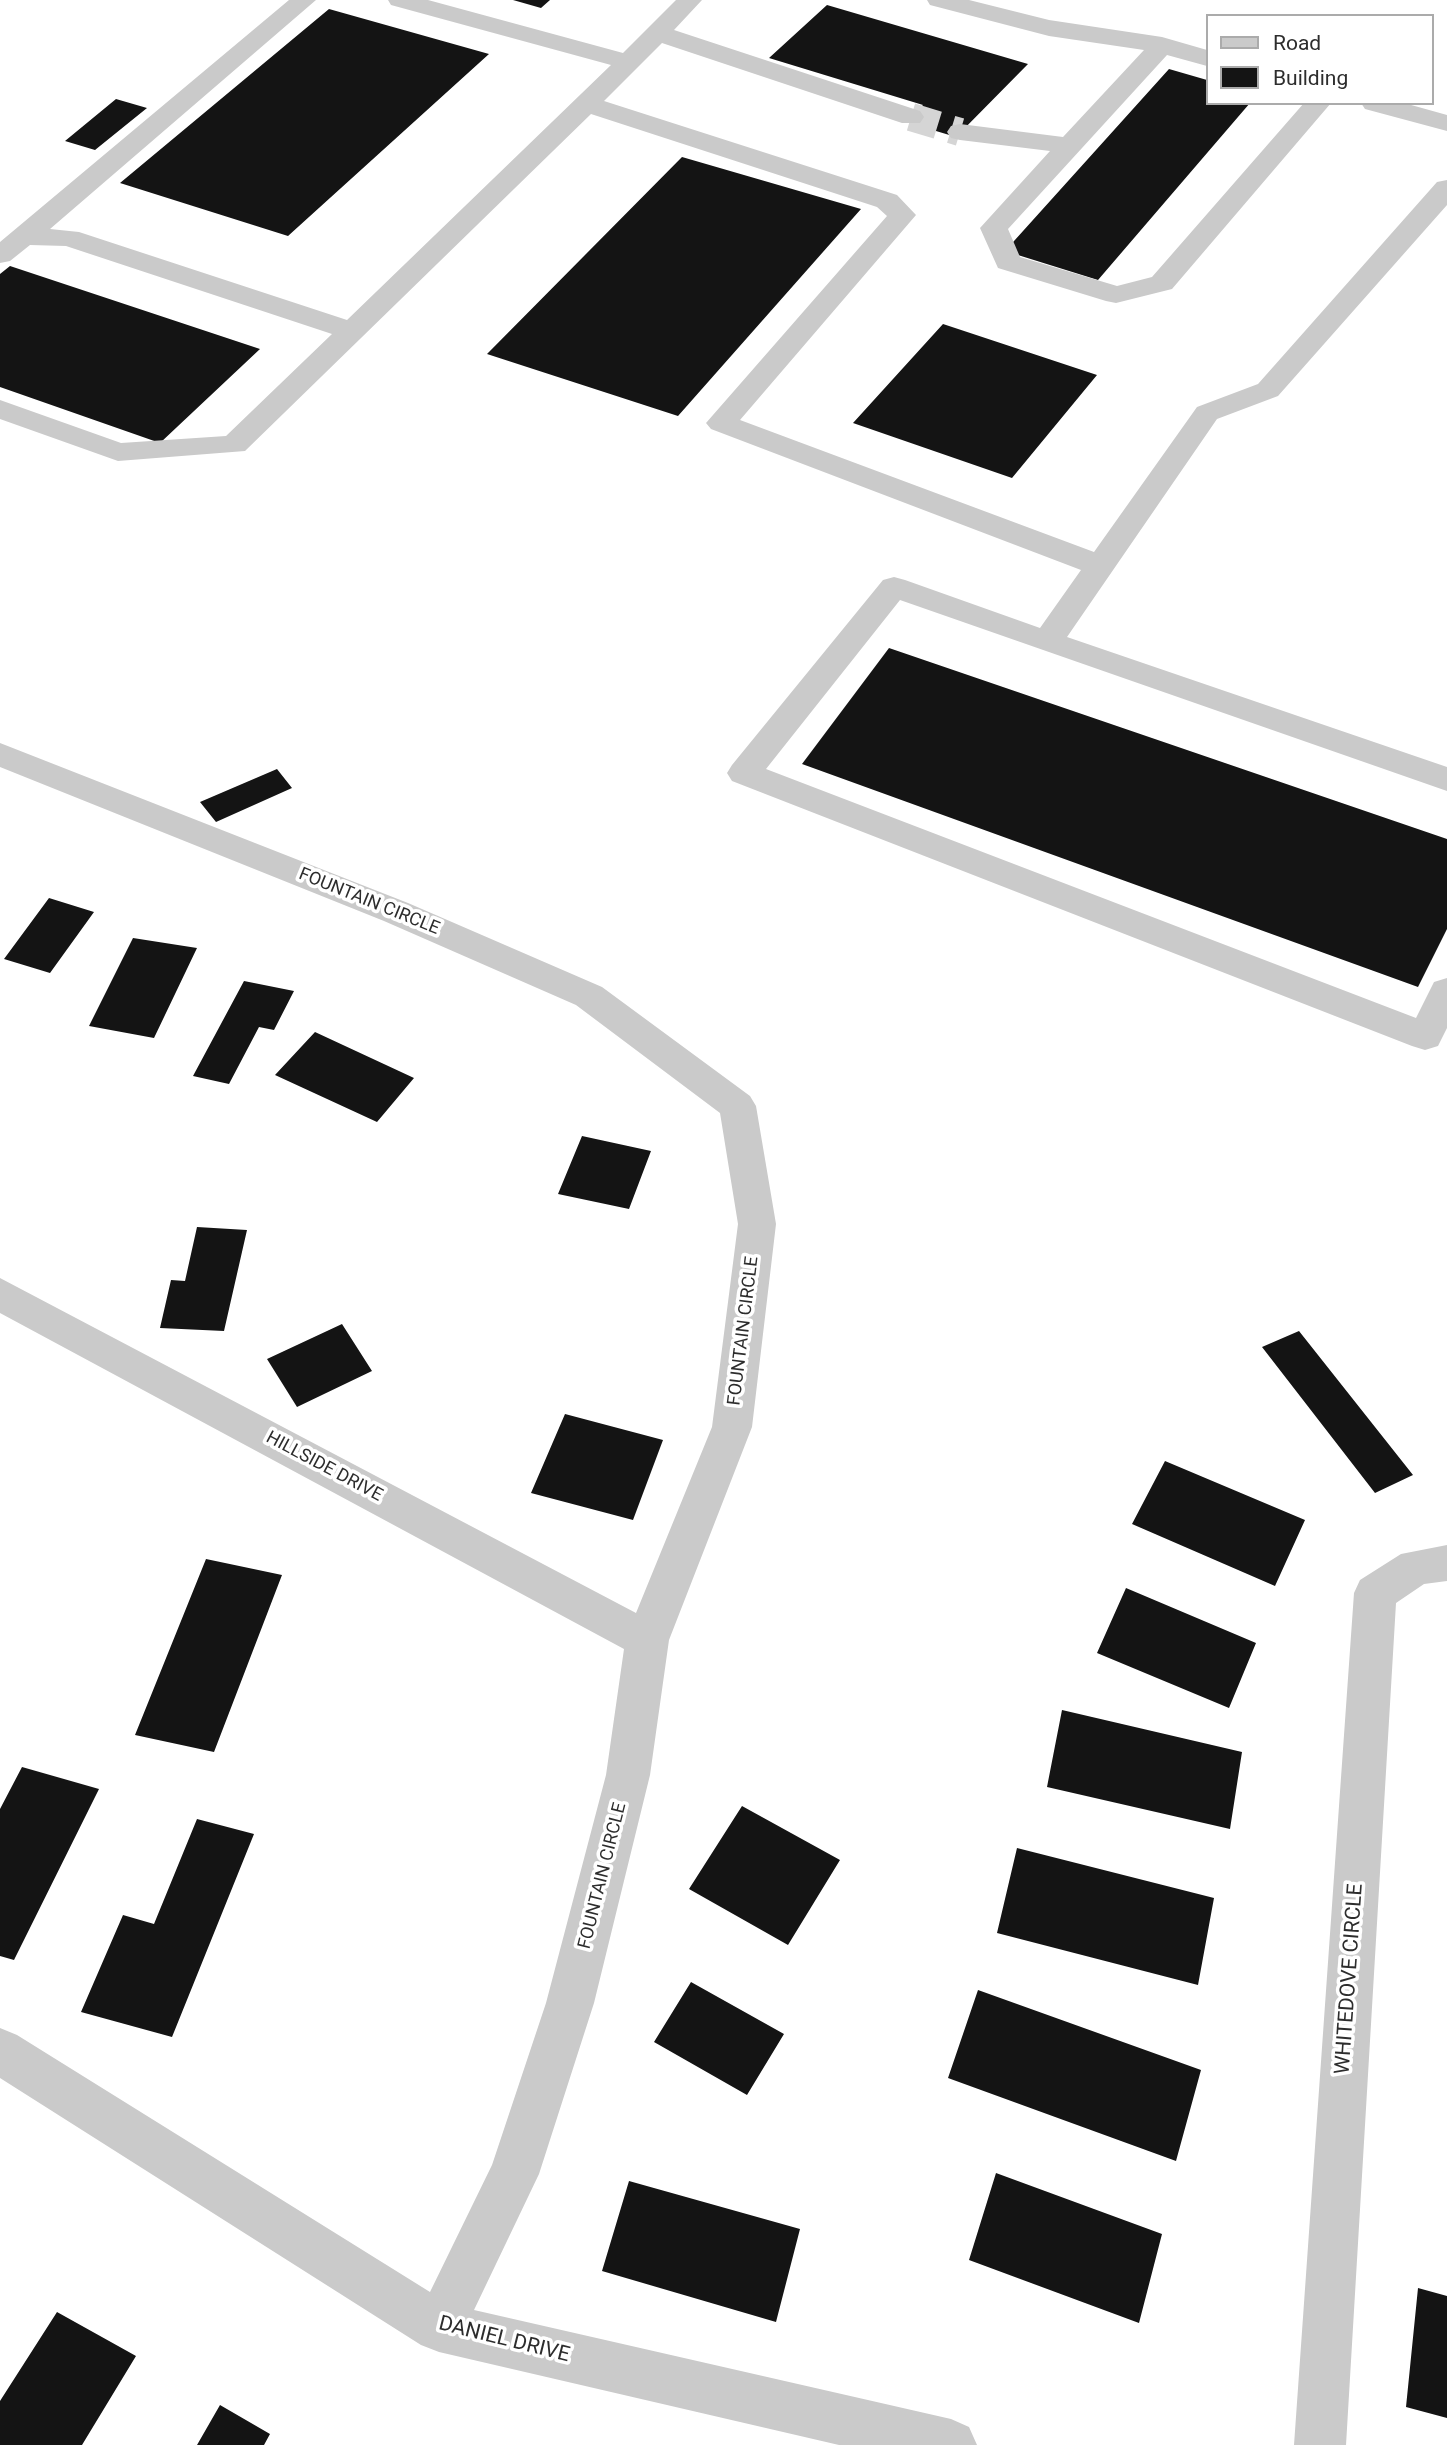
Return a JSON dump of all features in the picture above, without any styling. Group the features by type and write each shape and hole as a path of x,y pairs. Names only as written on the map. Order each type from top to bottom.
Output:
{"street":[{"path":"0,256 304,0"},
{"path":"400,0 629,62"},
{"path":"0,409 118,452 234,445 690,0"},
{"path":"939,0 1049,28 1162,46 1206,58"},
{"path":"658,33 911,117"},
{"path":"1162,46 994,228 1008,261 1116,295 1161,284 1316,105"},
{"path":"586,104 887,201 902,215 721,423 1098,565"},
{"path":"1381,105 1447,123"},
{"path":"960,132 1070,146"},
{"path":"1046,642 1207,413 1268,390 1447,188"},
{"path":"24,237 69,239 353,331"},
{"path":"1447,779 1046,642 894,587 744,773 1425,1036 1447,991"},
{"name":"FOUNTAIN CIRCLE","path":"0,754 396,912 589,996 737,1106 757,1224 732,1427 647,1640 628,1775 570,2003 514,2174 439,2327"},
{"name":"HILLSIDE DRIVE","path":"0,1294 647,1640"},
{"name":"WHITEDOVE CIRCLE","path":"1320,2445 1375,1593 1416,1567 1447,1563"},
{"name":"DANIEL DRIVE","path":"0,2051 439,2327 951,2445"}],"building":[{"path":"513,0 550,0 541,8"},
{"path":"827,5 1028,64 956,137 906,122 923,105 769,58"},
{"path":"329,9 489,54 288,236 120,183"},
{"path":"1169,69 1206,80 1206,105 1248,105 1098,280 1005,251"},
{"path":"116,99 147,108 95,150 65,141"},
{"path":"682,157 861,209 678,416 487,354"},
{"path":"10,266 260,349 160,443 0,387 0,274"},
{"path":"943,324 1097,375 1012,478 853,423"},
{"path":"889,648 1447,839 1447,929 1418,987 802,764"},
{"path":"277,769 292,788 216,822 200,802"},
{"path":"49,898 94,912 50,973 4,959"},
{"path":"133,938 197,948 154,1038 89,1026"},
{"path":"244,981 294,991 274,1030 259,1027 229,1084 193,1076"},
{"path":"315,1032 414,1078 377,1122 275,1075"},
{"path":"582,1136 651,1151 629,1209 558,1194"},
{"path":"197,1227 247,1230 224,1331 160,1328 171,1280 185,1281"},
{"path":"342,1324 372,1371 297,1407 267,1359"},
{"path":"1299,1331 1413,1475 1375,1493 1262,1347"},
{"path":"565,1414 663,1440 633,1520 531,1493"},
{"path":"1165,1461 1305,1520 1275,1586 1132,1524"},
{"path":"206,1559 282,1575 214,1752 135,1735"},
{"path":"1126,1588 1256,1643 1229,1708 1097,1653"},
{"path":"1062,1710 1242,1752 1230,1829 1047,1787"},
{"path":"22,1767 99,1789 14,1960 0,1956 0,1809"},
{"path":"742,1806 840,1860 788,1945 689,1889"},
{"path":"197,1819 254,1834 172,2037 81,2012 123,1915 154,1924"},
{"path":"1017,1848 1214,1898 1198,1985 997,1933"},
{"path":"691,1982 784,2034 747,2095 654,2042"},
{"path":"978,1990 1201,2070 1176,2161 948,2078"},
{"path":"996,2173 1162,2234 1139,2323 969,2260"},
{"path":"629,2181 800,2229 776,2322 602,2271"},
{"path":"1418,2288 1447,2296 1447,2418 1406,2407"},
{"path":"57,2312 136,2356 82,2445 0,2445 0,2401"},
{"path":"220,2405 270,2434 264,2445 197,2445"}],"tunnel":[{"path":"911,117 960,132"}]}
